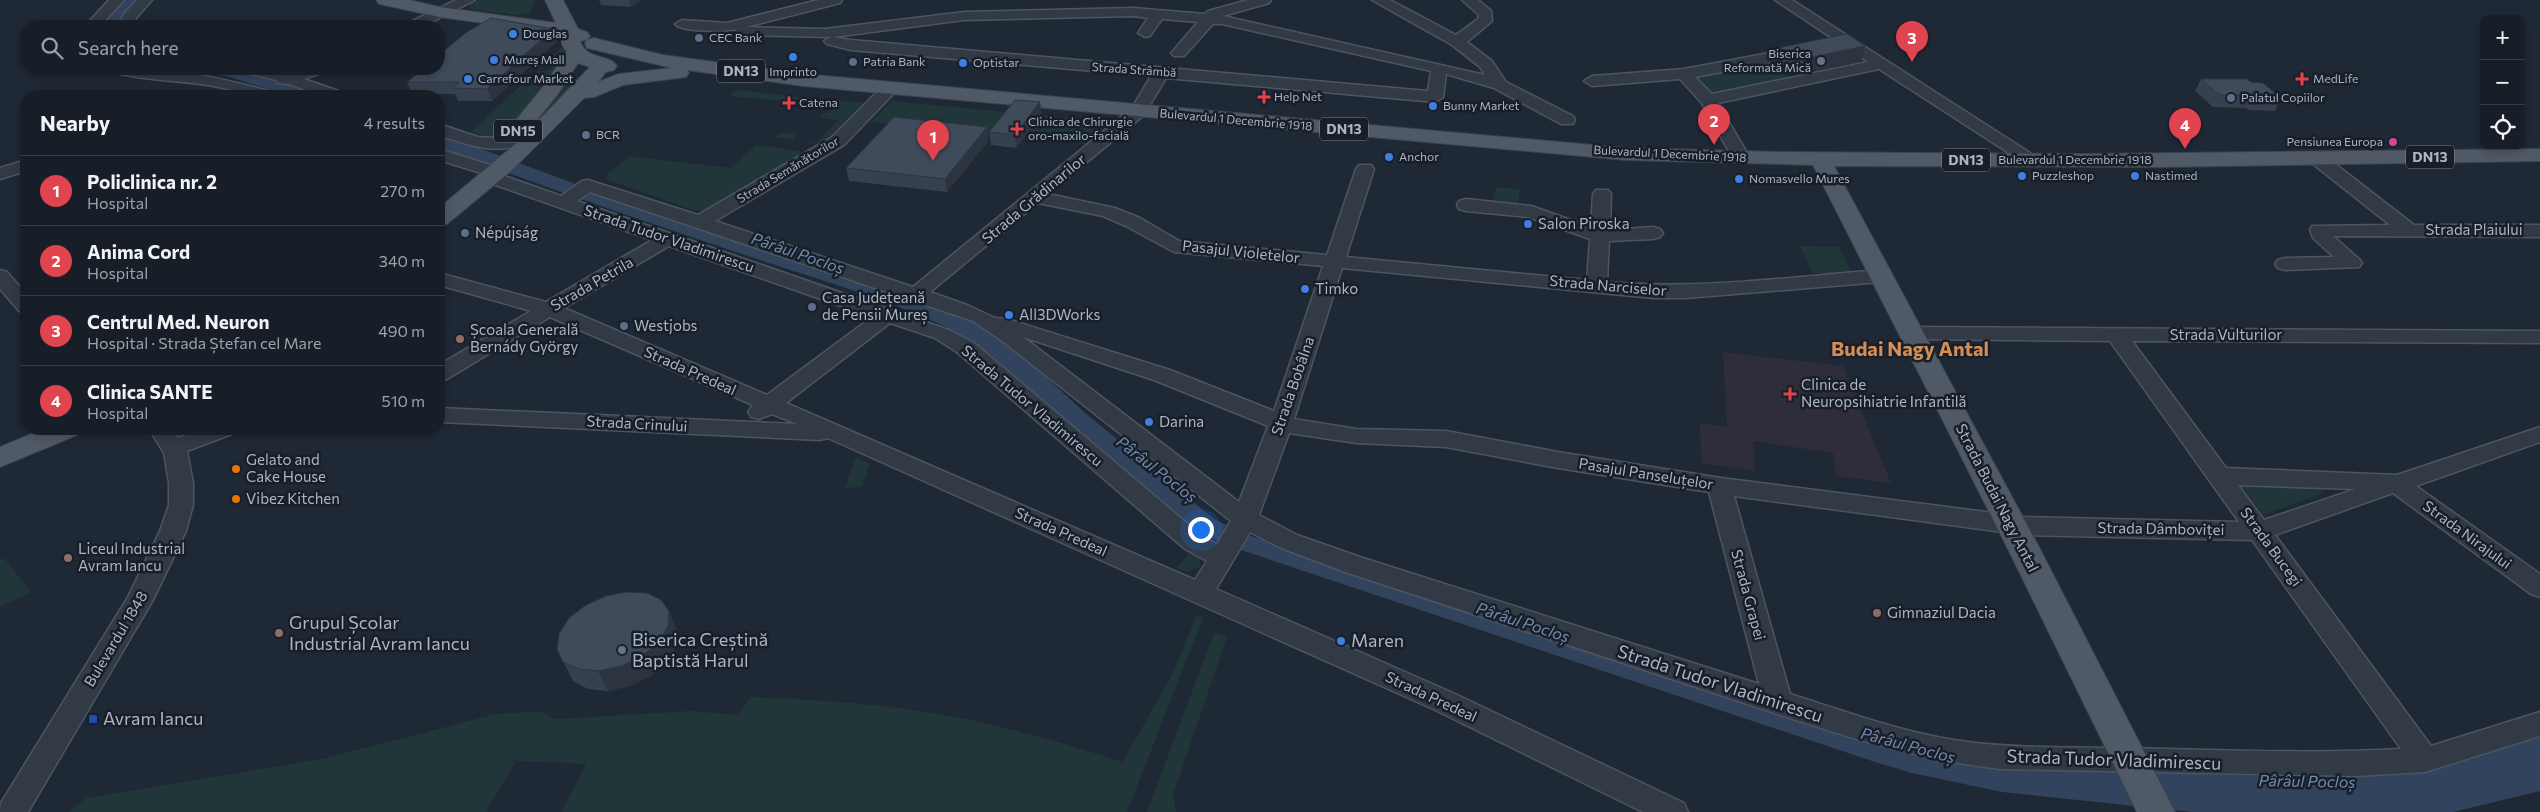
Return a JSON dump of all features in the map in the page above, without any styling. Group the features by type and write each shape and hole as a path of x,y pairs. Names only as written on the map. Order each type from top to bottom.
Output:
{"main road":[{"path":"385,0 440,12 570,32"},
{"path":"554,0 570,32 571,45 585,48"},
{"name":"Bulevardul 1 Decembrie 1918","path":"679,68 640,56 585,48 584,59 601,66 679,68 889,89 1626,154 1741,158 2032,160 2319,160 2540,155"},
{"name":"DN15","path":"445,201 488,173 508,143 585,48"},
{"path":"550,91 568,78 601,66"},
{"name":"DN15","path":"445,214 488,173 557,114 601,66"},
{"path":"557,114 590,91 619,80 679,68"},
{"name":"Strada Budai Nagy Antal","path":"1820,159 2011,525 2156,812"},
{"path":"0,458 53,435"}],"street":[{"path":"98,20 117,0"},
{"path":"128,20 145,0"},
{"path":"425,20 468,0"},
{"path":"682,24 727,27 835,0"},
{"path":"1118,0 1133,12"},
{"path":"1179,53 1215,13 1264,0"},
{"name":"Strada Strâmbă","path":"1379,0 1457,42 1486,64 1500,85"},
{"path":"1457,42 1485,21 1486,14 1469,0"},
{"path":"1782,0 2032,160"},
{"path":"1789,0 1810,19"},
{"path":"947,4 964,16"},
{"name":"Strada Strâmbă","path":"742,31 804,33 857,30 964,16 1133,12 1210,18 1467,74 1500,85 1567,120"},
{"path":"1145,33 1158,14"},
{"name":"Strada Strâmbă","path":"804,33 851,45 1435,97 1439,68"},
{"path":"1592,81 1684,74 1846,42"},
{"path":"1757,60 1790,82"},
{"path":"1467,74 1486,64"},
{"path":"1708,100 1881,64"},
{"name":"Strada Grădinarilor","path":"916,294 1037,197 1138,111 1161,72"},
{"path":"1684,74 1708,100 1741,158"},
{"path":"151,75 214,81 253,90"},
{"path":"272,75 320,90"},
{"path":"266,90 299,75"},
{"name":"Strada Semănătorilor","path":"702,221 827,149 850,131 889,89"},
{"path":"445,132 476,142 508,143"},
{"path":"445,156 475,151 480,146 476,142"},
{"name":"Strada Tudor Vladimirescu","path":"445,156 667,239 942,334 966,348 1194,544 1223,558"},
{"name":"Strada Plaiului","path":"2319,160 2409,230"},
{"path":"0,174 20,167"},
{"name":"Strada Bobâlna","path":"1201,593 1223,558 1242,522 1281,423 1365,169"},
{"name":"Strada Tudor Vladimirescu","path":"564,202 588,185 702,221 980,317 1162,375 1281,423"},
{"path":"1597,285 1602,194"},
{"name":"Pasajul Violetelor","path":"1037,197 1108,212 1133,222 1174,246 1334,262"},
{"path":"1466,205 1531,212 1599,236 1653,233"},
{"name":"Strada Plaiului","path":"2285,264 2352,263 2320,234 2320,230 2540,230"},
{"name":"Strada Petrila","path":"445,370 667,239"},
{"name":"Strada Narciselor","path":"1334,262 1597,285 1653,292 1686,292 1881,276"},
{"path":"0,276 20,300"},
{"name":"Strada Predeal","path":"445,281 548,309 836,433 1201,593 1443,702 1673,812"},
{"path":"738,428 888,315"},
{"name":"Strada Tudor Vladimirescu","path":"980,317 1012,339 1242,522 1354,565 1778,703 1906,742 1954,752 2001,757 2346,764 2425,760 2540,724"},
{"name":"Strada Vulturilor","path":"1911,333 2539,337"},
{"name":"Strada Bucegi","path":"2116,334 2425,760"},
{"name":"Strada Crinului","path":"445,415 836,433"},
{"name":"Pasajul Panseluțelor","path":"1281,423 1356,436 1446,439 1558,460 1721,486 2011,525"},
{"name":"Strada Dâmboviței","path":"2011,525 2259,530 2394,482 2540,434"},
{"path":"166,438 185,435"},
{"name":"Bulevardul 1848","path":"12,812 140,600 173,531 181,505 181,483 176,452 166,438"},
{"name":"Strada Dâmboviței","path":"2219,476 2394,482"},
{"name":"Strada Nirajului","path":"2394,482 2540,587"},
{"name":"Strada Grapei","path":"1721,486 1721,494 1778,703"}],"shaded area":[{"name":"Clinica de Neuropsihiatrie Infantilă","path":"1723,352 1843,366 1891,483 1836,476 1833,453 1753,441 1755,471 1701,463 1700,423 1727,427"}],"green space":[{"path":"479,0 535,0 530,13 515,15 470,9 468,6"},
{"path":"566,43 569,51 565,59 508,133 494,138 471,132 536,71 548,71 556,64 545,63"},
{"path":"1763,61 1793,80 1709,97 1689,76"},
{"path":"589,72 528,130 562,88 579,76"},
{"path":"736,90 864,103 824,142 814,143 796,140 817,142 839,120 820,118 835,106 729,96"},
{"path":"892,101 1006,112 987,135 871,122"},
{"path":"1042,115 1109,123 1086,145 1029,132"},
{"path":"782,132 797,134 792,140 774,137"},
{"path":"756,145 805,152 706,210 693,210 606,179 607,174 629,156 731,168"},
{"path":"1496,187 1520,189 1517,207 1492,205"},
{"path":"1800,246 1839,247 1852,274 1813,273"},
{"path":"856,457 870,464 862,487 845,488"},
{"path":"2241,485 2314,487 2324,493 2263,515"},
{"path":"1192,550 1200,558 1200,567 1186,572 1176,568"},
{"path":"4,558 31,592 0,607 0,560"},
{"path":"1197,615 1203,618 1127,812 561,812 586,764 516,761 486,812 68,812 86,798 322,759 496,714 539,711 556,719 691,711 737,715 751,697 854,703 977,721 1019,731 1122,762 1169,681"},
{"path":"1214,633 1227,637 1173,795 1176,812 1147,812"}],"water":[{"path":"121,0 139,0 123,20 105,20"},
{"path":"216,75 263,75 311,90 272,90 226,76"},
{"name":"Pârâul Pocloș","path":"445,135 589,189 955,314 984,327 1007,341 1084,412 1214,519 1248,535 1769,706 2105,771 2326,778 2414,774 2540,737 2540,791 2453,812 2192,812 2002,792 1912,773 1878,763 1247,552 1206,536 1146,491 976,343 951,329 868,295 714,245 445,150"}],"building":[{"name":"Mureș Mall","path":"491,18 553,29 487,89 453,88 460,82 407,82 416,75 445,75 445,50 467,32"},
{"path":"1846,34 1865,46 1808,58 1778,48"},
{"path":"2201,79 2247,79 2251,82 2263,83 2281,98 2255,98 2252,95 2219,95"},
{"path":"1015,100 1040,102 1015,135 989,132"},
{"path":"894,117 987,127 945,179 846,168"},
{"name":"Biserica Creștină Baptistă Harul","path":"627,592 647,593 661,600 669,611 668,626 659,642 642,656 622,666 598,671 579,669 563,662 557,649 559,634 569,618 586,605 606,596"}],"place":[{"name":"Douglas","path":"513,34"},
{"name":"CEC Bank","path":"699,38"},
{"name":"Imprinto","path":"793,57"},
{"name":"Mureș Mall","path":"494,60"},
{"name":"Biserica Reformată Mică","path":"1821,61"},
{"name":"Patria Bank","path":"853,62"},
{"name":"Centrul Med. Neuron","path":"1912,62"},
{"name":"Optistar","path":"963,63"},
{"name":"Carrefour Market","path":"468,79"},
{"name":"MedLife","path":"2302,79"},
{"name":"Help Net","path":"1264,97"},
{"name":"Palatul Copiilor","path":"2231,98"},
{"name":"Catena","path":"789,103"},
{"name":"Bunny Market","path":"1433,106"},
{"name":"Clinica de Chirurgie oro-maxilo-facială","path":"1017,129"},
{"name":"BCR","path":"586,135"},
{"name":"Pensiunea Europa","path":"2393,142"},
{"name":"Anima Cord","path":"1714,145"},
{"name":"Clinica SANTE","path":"2185,149"},
{"name":"Anchor","path":"1389,157"},
{"name":"Policlinica nr. 2","path":"933,161"},
{"name":"Puzzleshop","path":"2022,176"},
{"name":"Nastimed","path":"2135,176"},
{"name":"Nomasvello Mures","path":"1739,179"},
{"name":"Salon Piroska","path":"1528,224"},
{"name":"Népújság","path":"465,233"},
{"name":"Timko","path":"1305,289"},
{"name":"Casa Județeană de Pensii Mureș","path":"812,307"},
{"name":"All3DWorks","path":"1009,315"},
{"name":"Westjobs","path":"624,326"},
{"name":"Școala Generală Bernády György","path":"460,339"},
{"name":"Clinica de Neuropsihiatrie Infantilă","path":"1790,394"},
{"name":"Darina","path":"1149,422"},
{"name":"Gelato and Cake House","path":"236,469"},
{"name":"Vibez Kitchen","path":"236,499"},
{"name":"Liceul Industrial Avram Iancu","path":"68,558"},
{"name":"Gimnaziul Dacia","path":"1877,613"},
{"name":"Grupul Școlar Industrial Avram Iancu","path":"279,633"},
{"name":"Maren","path":"1341,641"},
{"name":"Biserica Creștină Baptistă Harul","path":"622,650"},
{"name":"Avram Iancu","path":"93,719"}],"district":[{"name":"Budai Nagy Antal","path":"1910,349"}]}
